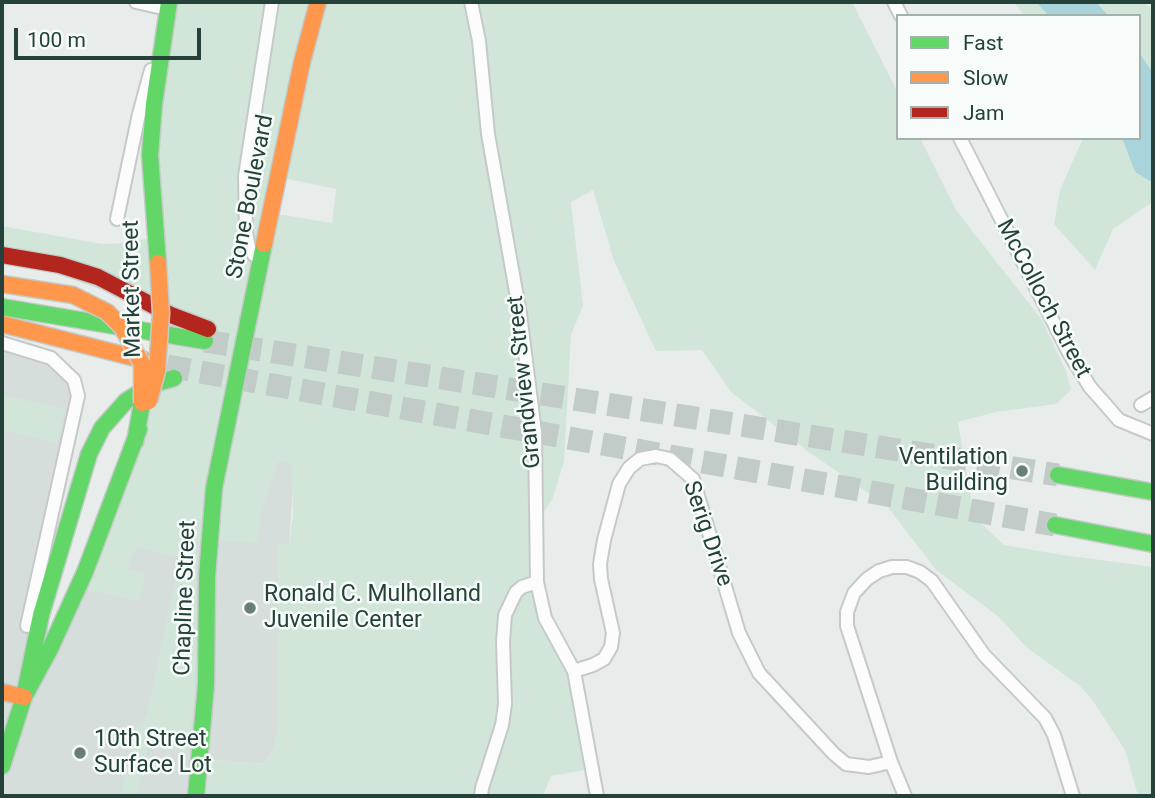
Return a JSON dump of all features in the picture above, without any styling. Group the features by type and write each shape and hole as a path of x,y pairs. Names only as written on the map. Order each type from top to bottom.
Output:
{"main road":[{"name":"Stone Boulevard","path":"233,403 302,62 318,2"},
{"name":"Market Street","path":"146,402 157,371 161,313 150,155 167,11"},
{"path":"2,255 60,265 98,276 207,335 2,307"},
{"path":"2,284 73,295 91,302 107,313 128,334 138,355 146,402 135,442 85,572 50,649 24,697"},
{"path":"2,324 170,372 126,401 102,428 93,446 41,615 24,697 2,766"},
{"name":"Chapline Street","path":"196,796 206,685 210,527 214,488 233,403"},
{"path":"1058,475 1153,492"},
{"path":"1153,533 1055,525 1153,544"},
{"path":"2,692 24,697"}],"street":[{"path":"136,2 167,11"},
{"path":"262,259 254,255 249,248 246,232 245,176 272,2"},
{"name":"Grandview Street","path":"471,2 479,41 488,134 520,314 536,438 537,582 545,618 575,671 597,796"},
{"name":"Market Street","path":"117,219 139,114 167,11"},
{"name":"McColloch Street","path":"961,140 1068,351 1090,387 1119,420 1153,434"},
{"path":"2,343 40,353 60,364 74,380 78,396 23,644 24,697"},
{"path":"1141,405 1153,398"},
{"name":"Serig Drive","path":"575,671 604,659 611,647 614,633 600,564 619,484 629,468 640,459 656,456 670,459 693,480 738,633 759,673 846,764 869,767 891,761"},
{"path":"905,796 849,635 847,612 854,593 867,579 879,570 907,567 920,572 932,582 984,655 1045,718 1054,735 1073,796"},
{"path":"481,796 502,725 505,704 505,615 516,592 537,582"}],"shaded area":[{"path":"2,343 51,358 78,396 24,681 105,548 301,374 289,545 278,545 278,730 274,749 264,764 201,759 196,796 2,796"}],"green space":[{"path":"169,2 852,2 896,89 896,140 921,140 956,210 1042,320 1066,371 1071,390 1056,404 996,412 958,422 974,517 1004,545 1153,567 1153,796 1138,796 1125,750 1080,686 1026,647 999,617 936,570 887,506 810,453 731,392 702,350 656,351 614,261 593,190 571,202 583,305 571,335 564,462 552,500 535,524 539,600 574,671 591,769 551,776 543,796 196,796 201,759 264,764 274,749 278,730 278,544 289,544 293,515 292,463 278,461 261,513 257,543 196,541 195,689 187,753 148,745 136,796 121,796 133,741 130,740 132,732 147,716 180,557 139,548 131,555 128,569 145,573 139,601 78,588 135,442 160,310 2,255 2,226 102,244 128,243 157,236 152,193","holes":["278,177 336,189 332,223 271,213"]},
{"path":"1013,2 1036,2 1047,14 1023,14"},
{"path":"1096,2 1144,2 1153,11 1153,73 1141,55 1141,14 1107,14"},
{"path":"1082,140 1123,140 1135,172 1153,183 1153,205 1151,203 1113,229 1095,270 1054,224 1060,190"},
{"path":"2,395 65,409 57,443 2,430"}],"water":[{"path":"1036,2 1096,2 1107,14 1047,14"},
{"path":"1141,55 1153,73 1153,183 1135,172 1123,140 1141,140"}],"tunnel":[{"path":"205,341 1058,475"},
{"path":"167,366 1055,525"}],"traffic: fast":[{"path":"158,263 150,155 154,104 169,2"},
{"path":"196,796 206,685 207,577 214,488 264,244"},
{"path":"2,307 205,341"},
{"path":"24,697 41,615 89,454 102,428 126,401 153,384 174,378"},
{"path":"135,442 142,403"},
{"path":"2,766 24,697 50,649 85,572 139,429"},
{"path":"1058,475 1153,492"},
{"path":"1055,525 1153,544"}],"traffic: slow":[{"path":"264,244 302,62 318,2"},
{"path":"149,401 157,371 161,313 158,263"},
{"path":"2,284 73,295 107,312 122,327 142,364 142,403"},
{"path":"2,324 155,363"},
{"path":"2,692 24,697"}],"traffic: jam":[{"path":"2,255 60,265 98,277 171,315 208,329"}],"place":[{"name":"Ventilation Building","path":"1022,471"},
{"name":"Ronald C. Mulholland Juvenile Center","path":"250,608"},
{"name":"10th Street Surface Lot","path":"80,753"}]}
